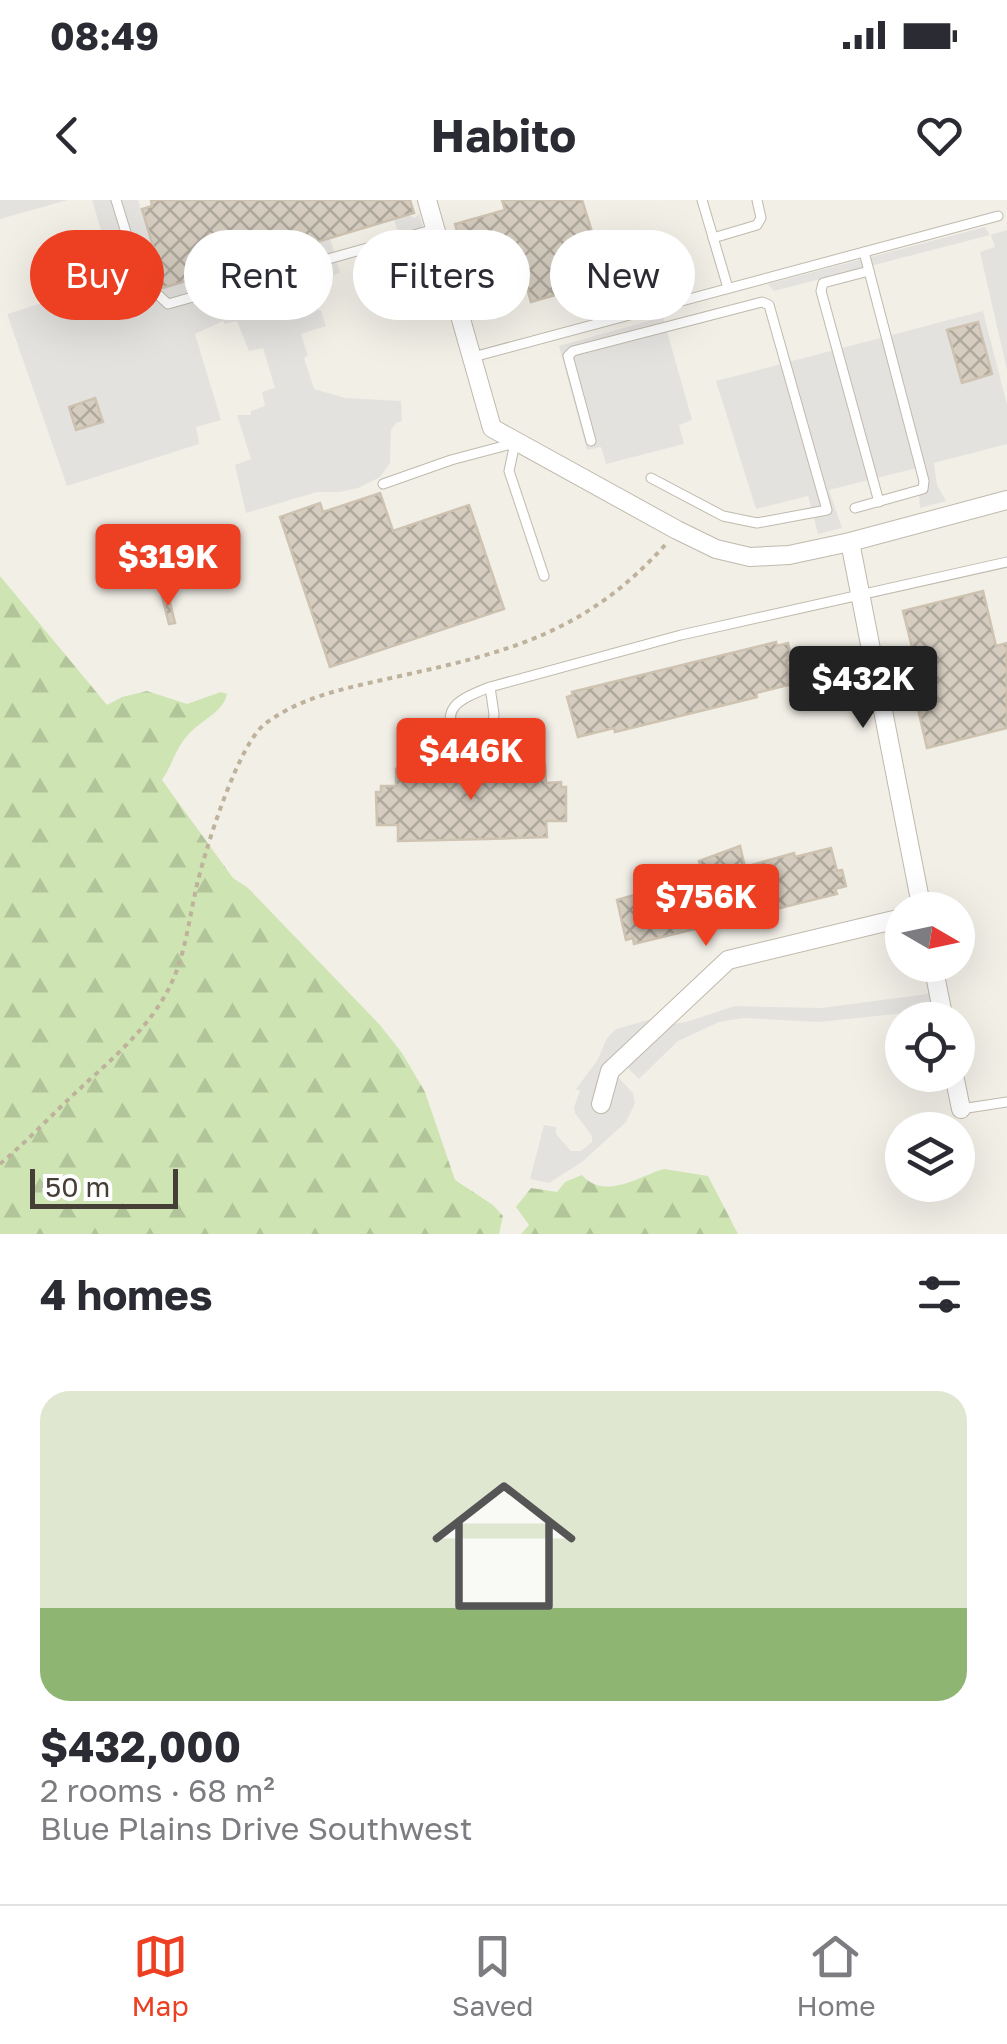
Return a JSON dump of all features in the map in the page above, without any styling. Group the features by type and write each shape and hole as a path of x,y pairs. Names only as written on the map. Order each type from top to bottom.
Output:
{"street":[{"path":"426,200 492,428 678,530 716,549 750,557 789,555 1007,500"},
{"path":"850,542 918,892"},
{"path":"601,1104 610,1071 728,960 885,922"},
{"path":"958,1092 961,1109"}],"lane":[{"path":"116,200 140,278 168,304 435,229"},
{"path":"702,200 728,288"},
{"path":"713,238 757,225 761,218 756,200"},
{"path":"473,357 998,216"},
{"path":"855,508 923,489 924,481 864,252"},
{"path":"869,272 824,283 821,291 879,502"},
{"path":"711,293 716,313"},
{"path":"590,441 568,356 573,351 762,302 770,305 827,510 757,523 723,516 650,478"},
{"path":"384,484 451,460 516,443 509,471 544,576"},
{"path":"490,686 492,734 479,746 460,743 450,729 450,713 460,699 490,686 681,635 1007,562"},
{"path":"961,1109 1007,1102"}],"path":[{"path":"0,1164 126,1044 158,1006 180,958 198,883 231,784 244,750 265,724 320,694 472,660 530,642 577,618 628,582 678,530"}],"green space":[{"path":"0,576 107,705 147,691 187,704 221,692 227,694 216,712 183,741 162,780 233,878 248,888 380,1025 402,1053 425,1092 455,1180 503,1216 499,1234 0,1234"},
{"path":"664,1169 708,1176 738,1234 521,1234 529,1225 516,1207 531,1188 557,1192 565,1182 582,1175 601,1186 611,1186"}],"shaded area":[{"path":"0,200 68,200 0,219"},
{"path":"92,200 138,200 147,230 101,230"},
{"path":"419,214 424,230 397,230 394,219 409,215 415,218"},
{"path":"985,227 990,235 774,291 768,284"},
{"path":"1007,230 1007,370 980,252 995,247 991,235"},
{"path":"333,248 340,273 333,275"},
{"path":"184,282 184,320 324,320 326,326 301,334 314,389 345,398 401,401 402,421 391,430 390,463 380,477 358,488 317,492 246,513 235,465 251,459 237,415 251,415 251,411 265,406 262,392 275,388 263,348 249,351 237,321 223,321 195,334 221,420 196,427 199,444 67,486 7,314 30,307 30,320 164,320 164,288"},
{"path":"983,311 1007,405 1007,444 934,463 937,485 946,501 920,508 917,468 829,490 842,528 818,534 808,496 756,509 716,381","holes":["977,322 992,374 962,383 948,331"]},
{"path":"664,320 692,420 679,425 684,444 606,464 601,447 587,450 559,346"},
{"path":"931,990 933,1002 885,1002 885,1015 819,1022 743,1018 719,1022 678,1041 639,1079 626,1066 616,1075 633,1093 635,1103 626,1122 582,1162 549,1183 530,1179 544,1125 556,1127 556,1134 571,1151 581,1151 592,1142 592,1136 575,1113 580,1091 576,1089 616,1029 659,1017 667,1025 686,1022 735,1006 821,1008 927,994"}],"building":[{"path":"151,200 410,200 414,213 333,237 333,230 184,230 184,282 164,288 164,230 148,230 142,209 152,206"},
{"path":"502,200 582,200 591,230 550,230 550,297 531,302 530,230 457,230 455,224 505,210"},
{"path":"978,322 992,374 962,383 947,330"},
{"path":"95,398 103,422 76,430 69,407"},
{"path":"380,493 393,531 469,505 504,609 330,667 280,517 320,503 323,512"},
{"path":"983,591 996,646 1007,643 1007,728 927,748 918,709 937,704 935,697 924,699 922,693 918,694 909,668 917,667 903,611"},
{"path":"168,594 175,623 169,624 162,596"},
{"path":"776,642 777,646 788,643 792,659 786,661 792,684 756,693 757,697 615,732 614,728 578,737 567,697 572,692"},
{"path":"470,761 482,771 482,766 516,766 516,770 521,766 545,765 546,783 561,782 561,787 566,787 566,821 546,821 547,837 398,841 398,825 377,825 376,792 381,792 381,786 396,786 396,769 413,772 413,768 421,768 421,772 426,772 426,768 444,771 444,767 460,767 460,772"},
{"path":"740,846 745,867 794,853 795,857 831,848 846,886 835,889 837,894 634,944 633,938 626,940 617,900 702,876 699,861"}]}
